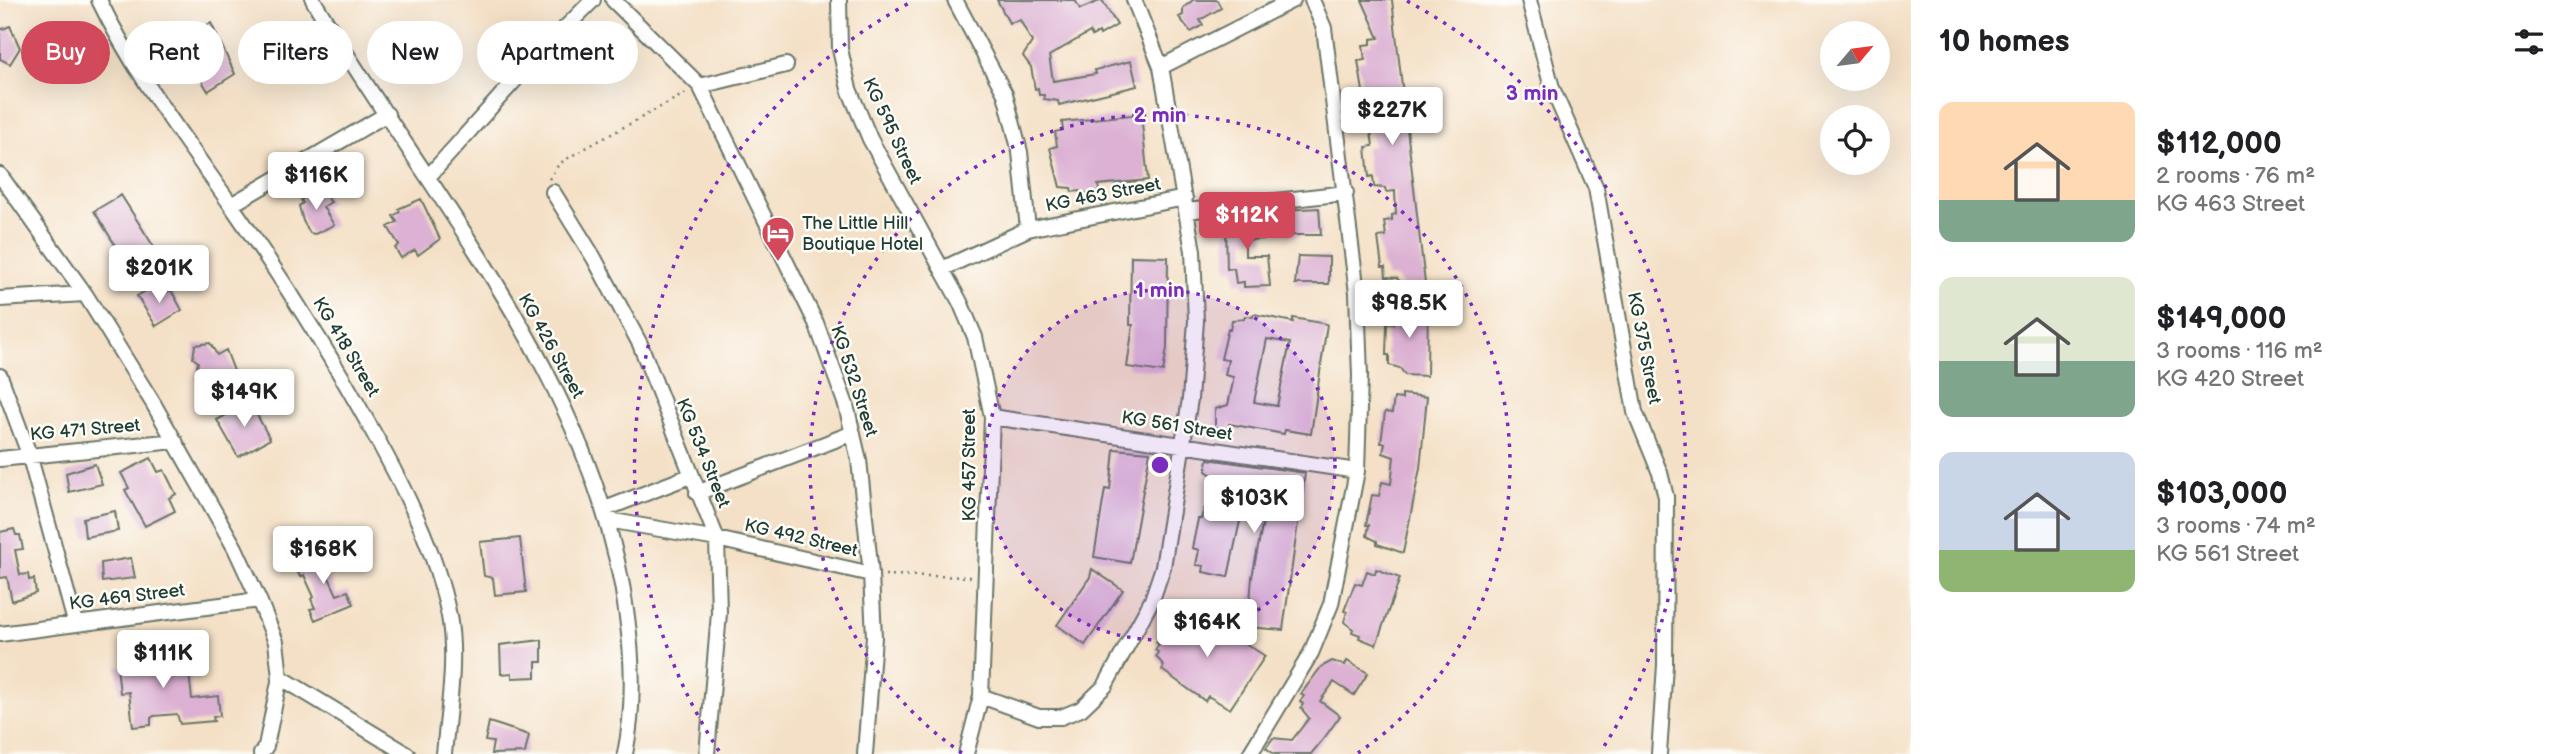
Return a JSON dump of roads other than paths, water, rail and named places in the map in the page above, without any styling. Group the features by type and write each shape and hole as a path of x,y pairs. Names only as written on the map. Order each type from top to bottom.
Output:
{"street":[{"name":"KG 418 Street","path":"99,0 147,81 295,298 350,389 386,455 421,529 449,618 452,658 444,754"},
{"name":"KG 426 Street","path":"313,0 429,176 548,378 579,439 607,515 621,575 631,647 625,754"},
{"path":"429,176 523,71 593,0"},
{"name":"KG 532 Street","path":"613,0 700,86 816,323 853,433 864,501 874,636 865,754"},
{"name":"KG 595 Street","path":"839,0 840,49 849,89 870,139 943,269"},
{"path":"943,269 1028,229 1020,152 1006,94 955,0"},
{"path":"981,696 1039,717 1061,717 1082,709 1105,686 1152,600 1163,566 1184,447 1196,321 1193,251 1161,67 1134,0"},
{"path":"1161,67 1293,0"},
{"path":"1250,754 1311,653 1331,604 1357,471 1360,376 1357,293 1324,28 1312,0"},
{"name":"KG 375 Street","path":"1529,0 1552,88 1596,188 1635,412 1660,473 1666,497 1665,665 1659,754"},
{"path":"700,86 786,65"},
{"path":"231,205 387,114"},
{"path":"0,175 85,294 175,441 235,548 260,600 276,642 280,677 266,746 261,754"},
{"name":"KG 534 Street","path":"553,192 631,326 717,539 719,612 707,754"},
{"name":"KG 463 Street","path":"1028,229 1186,205 1346,193"},
{"name":"KG 457 Street","path":"943,269 975,337 992,417 981,696 965,754"},
{"path":"0,299 85,294"},
{"path":"0,376 29,454 75,622"},
{"name":"KG 561 Street","path":"992,417 1357,471"},
{"path":"697,493 853,433"},
{"name":"KG 471 Street","path":"0,459 175,441"},
{"path":"607,515 690,475"},
{"name":"KG 492 Street","path":"607,515 871,575"},
{"name":"KG 469 Street","path":"0,634 75,622 260,600"},
{"path":"280,677 407,754"}],"place":[{"name":"The Little Hill Boutique Hotel","path":"778,263"}]}
